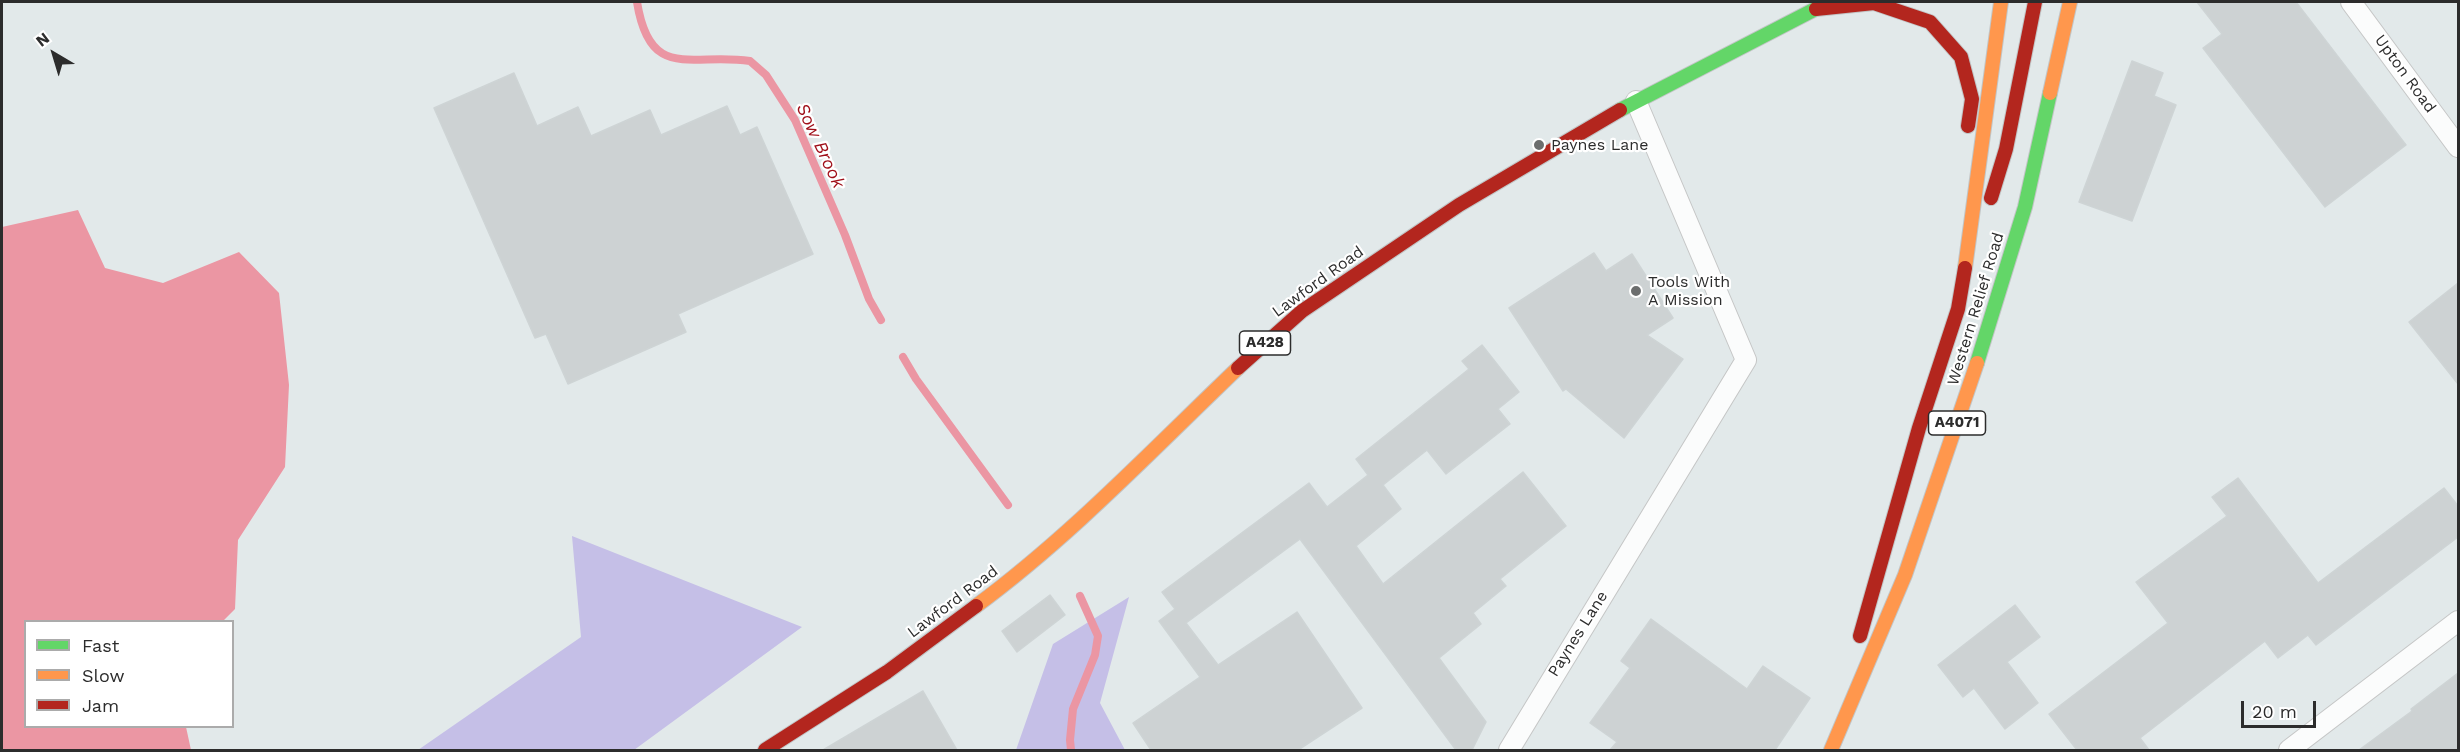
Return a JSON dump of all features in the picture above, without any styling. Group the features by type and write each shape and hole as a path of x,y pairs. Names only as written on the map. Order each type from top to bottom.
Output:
{"main road":[{"name":"Western Relief Road","path":"1855,651 1919,428 1958,309 1969,248 2001,2"},
{"path":"1958,309 2007,149 2036,2"},
{"name":"Western Relief Road","path":"1831,750 1905,575 1970,384 2025,207 2070,2"},
{"path":"1826,3 1874,3 1930,22 1961,57 1972,99 1965,144"},
{"name":"Lawford Road","path":"765,750 887,672 1003,586 1075,524 1251,356 1302,311 1459,205 1636,101 1826,3"},
{"path":"1954,255 1958,309"},
{"path":"1826,750 1849,673"}],"street":[{"name":"Upton Road","path":"2351,2 2458,147"},
{"name":"Paynes Lane","path":"1509,750 1746,360 1636,101"},
{"path":"2289,750 2458,621"}],"shaded area":[{"path":"78,210 105,268 163,283 239,252 279,293 289,385 285,467 238,540 235,609 224,620 24,620 24,728 186,728 191,750 2,750 2,227"},
{"path":"572,536 802,627 634,750 418,750 581,637"},
{"path":"1129,597 1100,703 1125,750 1016,750 1053,644"}],"building":[{"path":"2197,2 2296,2 2406,145 2325,207 2203,48 2222,34"},
{"path":"2132,61 2163,73 2154,96 2176,105 2132,221 2079,202"},
{"path":"514,73 537,126 578,107 591,136 650,110 661,135 727,106 740,135 757,127 813,254 678,314 686,332 568,384 546,334 535,338 434,108"},
{"path":"1594,253 1606,271 1632,254 1673,318 1647,335 1683,359 1624,438 1566,389 1563,391 1509,308"},
{"path":"2458,283 2458,384 2409,322"},
{"path":"1482,345 1519,392 1498,409 1510,424 1446,474 1427,450 1383,485 1401,509 1356,546 1383,584 1523,472 1566,526 1500,579 1506,586 1473,613 1481,624 1439,658 1486,722 1472,750 1456,750 1300,539 1186,623 1218,665 1297,612 1362,708 1298,750 1151,750 1133,723 1200,677 1159,621 1175,609 1162,592 1309,483 1327,507 1368,475 1356,459 1469,369 1462,361"},
{"path":"2238,478 2318,583 2444,488 2458,506 2458,537 2316,645 2308,635 2278,658 2265,641 2140,738 2149,750 2077,750 2049,714 2168,623 2136,582 2227,516 2212,497"},
{"path":"1050,595 1065,615 1017,652 1002,631"},
{"path":"2015,605 2040,637 2007,662 2038,703 2005,729 1974,688 1963,697 1938,665"},
{"path":"1651,619 1747,689 1763,666 1810,698 1775,750 1610,750 1617,742 1590,723 1630,668 1621,661"},
{"path":"2458,673 2458,750 2359,750 2412,711 2411,709"},
{"path":"923,691 957,750 823,750"}],"waterway":[{"name":"Sow Brook","path":"637,2 643,27 652,44 663,54 677,59 750,61 766,75 795,120 845,235 869,299 881,320"},
{"name":"Sow Brook","path":"903,357 916,379 1008,505"},
{"name":"Sow Brook","path":"1071,750 1073,709 1095,655 1098,636 1080,596"}],"traffic: fast":[{"path":"1620,110 1829,2"},
{"path":"1977,363 2025,207 2050,93"}],"traffic: slow":[{"path":"1965,268 2001,2"},
{"path":"2050,93 2070,2"},
{"path":"1831,750 1905,575 1977,363"},
{"path":"976,606 1045,551 1238,368"}],"traffic: jam":[{"path":"1991,198 2006,149 2035,2"},
{"path":"1816,9 1874,3 1930,22 1961,57 1972,99 1968,126"},
{"path":"1238,368 1302,311 1459,205 1620,110"},
{"path":"1860,636 1919,428 1958,309 1965,268"},
{"path":"765,750 887,672 976,606"}],"place":[{"name":"Paynes Lane","path":"1539,145"},
{"name":"Tools With A Mission","path":"1636,291"}]}
